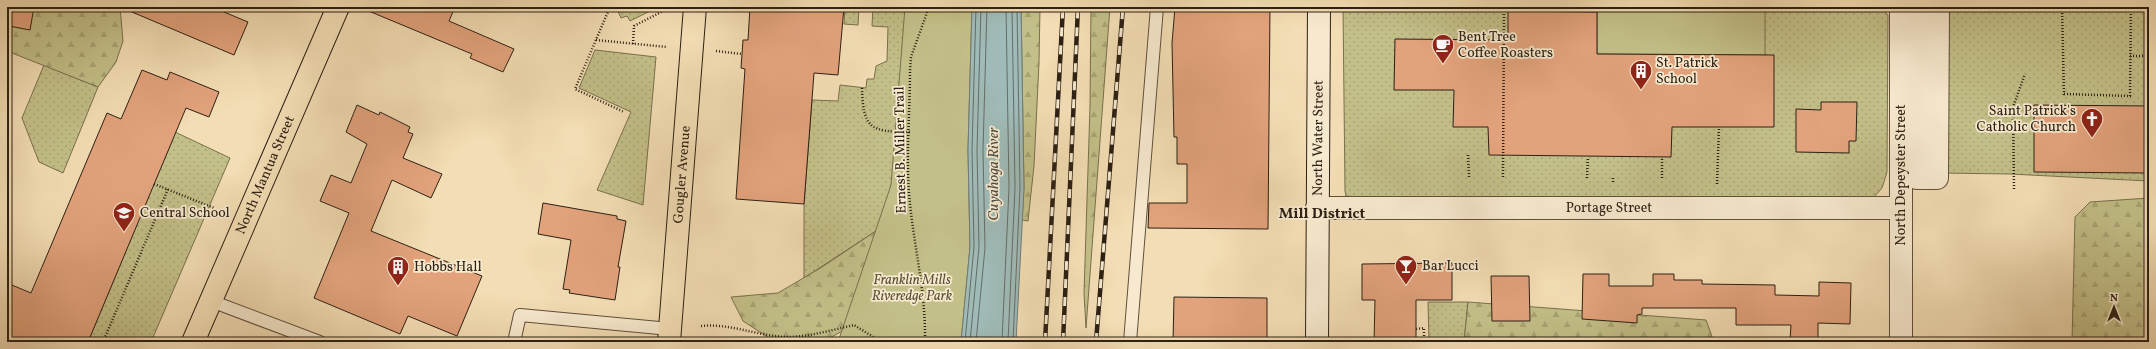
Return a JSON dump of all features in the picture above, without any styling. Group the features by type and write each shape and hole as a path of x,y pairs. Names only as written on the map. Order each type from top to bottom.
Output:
{"main road":[{"name":"North Mantua Street","path":"192,342 338,7"},
{"name":"Gougler Avenue","path":"669,335 695,7"}],"street":[{"name":"North Water Street","path":"1317,342 1319,7"},
{"name":"North Depeyster Street","path":"1900,342 1901,7"},
{"path":"1919,7 1917,178 1937,178 1938,7"},
{"name":"Portage Street","path":"1317,208 1901,208"}],"lane":[{"path":"1130,342 1157,7"},
{"path":"210,301 320,342"},
{"path":"514,342 520,315 669,335"}],"path":[{"path":"610,7 575,89 624,112"},
{"path":"633,44 634,26 663,12 660,7"},
{"name":"Ernest B. Miller Trail","path":"925,342 926,315 923,286 909,192 911,56 929,7"},
{"path":"2062,7 2064,94 2130,96 2131,7"},
{"path":"1503,177 1504,11"},
{"path":"596,40 668,47"},
{"path":"713,51 742,54"},
{"path":"2130,56 2149,56"},
{"path":"2014,189 2013,107 2025,74"},
{"path":"862,88 865,116 871,125 885,132 910,132"},
{"path":"1717,208 1719,127"},
{"path":"1468,155 1469,177"},
{"path":"1587,178 1588,157"},
{"path":"1662,157 1662,178"},
{"path":"154,184 214,208"},
{"path":"103,342 168,189"},
{"path":"701,326 724,326 744,331 787,337 854,325 875,338 877,342"},
{"path":"1416,329 1424,328 1424,342"}],"green space":[{"path":"7,7 120,7 123,41 116,62 98,87 7,51"},
{"path":"616,7 654,7 654,9 630,21 627,16 621,18"},
{"path":"845,7 859,7 858,25 844,24"},
{"path":"873,7 929,7 885,225 804,278 804,204 812,100 838,101 840,85 866,88 867,79 874,79 876,66 887,61 888,27 872,26"},
{"name":"Franklin Mills Riveredge Park","path":"905,7 972,7 968,150 970,247 961,342 838,342 891,185"},
{"path":"1021,7 1040,7 1034,166 1028,221 1022,220 1024,188"},
{"path":"1091,7 1110,7 1086,328 1084,293 1090,107"},
{"path":"1343,7 1880,7 1888,15 1887,172 1882,188 1874,197 1370,198 1346,196"},
{"path":"1597,7 1765,8 1765,55 1597,54"},
{"path":"1941,7 2149,7 2149,181 2010,174 1941,173"},
{"path":"595,50 656,57 643,205 597,190 631,112 579,88"},
{"path":"44,65 98,87 63,173 39,162 22,118"},
{"path":"175,132 230,158 151,342 88,342"},
{"path":"2149,198 2149,342 2072,342 2075,217 2090,202"},
{"path":"885,225 863,319 823,342 775,342 743,321 731,297 778,293 822,267"},
{"path":"1428,302 1468,302 1464,342 1429,342"},
{"path":"1468,302 1706,320 1714,342 1464,342"}],"water":[{"name":"Cuyahoga River","path":"972,7 1021,7 1024,188 1016,342 961,342 970,247 968,150"}],"building":[{"path":"13,7 34,7 30,30 9,26"},
{"path":"120,7 212,7 248,22 234,55"},
{"path":"359,7 455,7 449,21 514,49 503,72 470,58 472,54"},
{"path":"750,7 844,7 838,75 814,73 804,204 736,199 745,69 741,68 743,40 748,40"},
{"path":"1175,7 1270,7 1268,229 1148,228 1149,203 1187,203 1187,164 1177,164 1177,137 1174,137 1172,43"},
{"name":"St. Patrick School","path":"1508,11 1597,12 1597,54 1774,55 1774,127 1672,127 1671,157 1489,155 1488,127 1453,127 1454,90 1394,90 1395,39 1508,40"},
{"name":"Central School","path":"142,70 167,80 170,72 219,92 209,117 186,108 88,342 7,342 7,283 31,293 107,113 121,119"},
{"path":"1821,102 1857,102 1856,141 1849,141 1849,153 1796,152 1796,109 1821,110"},
{"path":"357,105 379,115 380,112 410,127 408,132 413,134 403,158 442,174 431,198 392,180 371,231 482,276 457,336 408,316 400,334 314,298 349,213 320,201 331,175 351,183 367,144 346,132"},
{"name":"Saint Patrick's Catholic Church","path":"2034,105 2149,106 2149,173 2034,172"},
{"path":"543,203 617,216 617,219 626,221 618,267 620,267 615,300 569,293 570,290 563,289 571,240 538,234"},
{"path":"1452,263 1452,300 1416,300 1416,342 1374,342 1375,300 1362,300 1362,264"},
{"path":"1583,274 1609,274 1609,286 1653,286 1653,274 1674,274 1674,280 1702,280 1702,284 1775,285 1775,295 1819,296 1819,282 1851,283 1850,324 1818,323 1818,340 1790,340 1791,325 1736,325 1736,308 1642,308 1642,314 1637,315 1637,323 1582,319"},
{"path":"1491,276 1529,276 1530,321 1492,321"},
{"path":"1174,297 1267,298 1267,342 1173,342"}],"railway":[{"path":"1045,342 1063,7"},
{"path":"1063,342 1078,7"},
{"path":"1096,342 1123,7"}],"place":[{"name":"Bent Tree Coffee Roasters","path":"1443,64"},
{"name":"St. Patrick School","path":"1641,90"},
{"name":"Saint Patrick's Catholic Church","path":"2092,138"},
{"name":"Central School","path":"124,232"},
{"name":"Hobbs Hall","path":"398,286"},
{"name":"Bar Lucci","path":"1406,286"}],"district":[{"name":"Mill District","path":"1322,214"}]}
